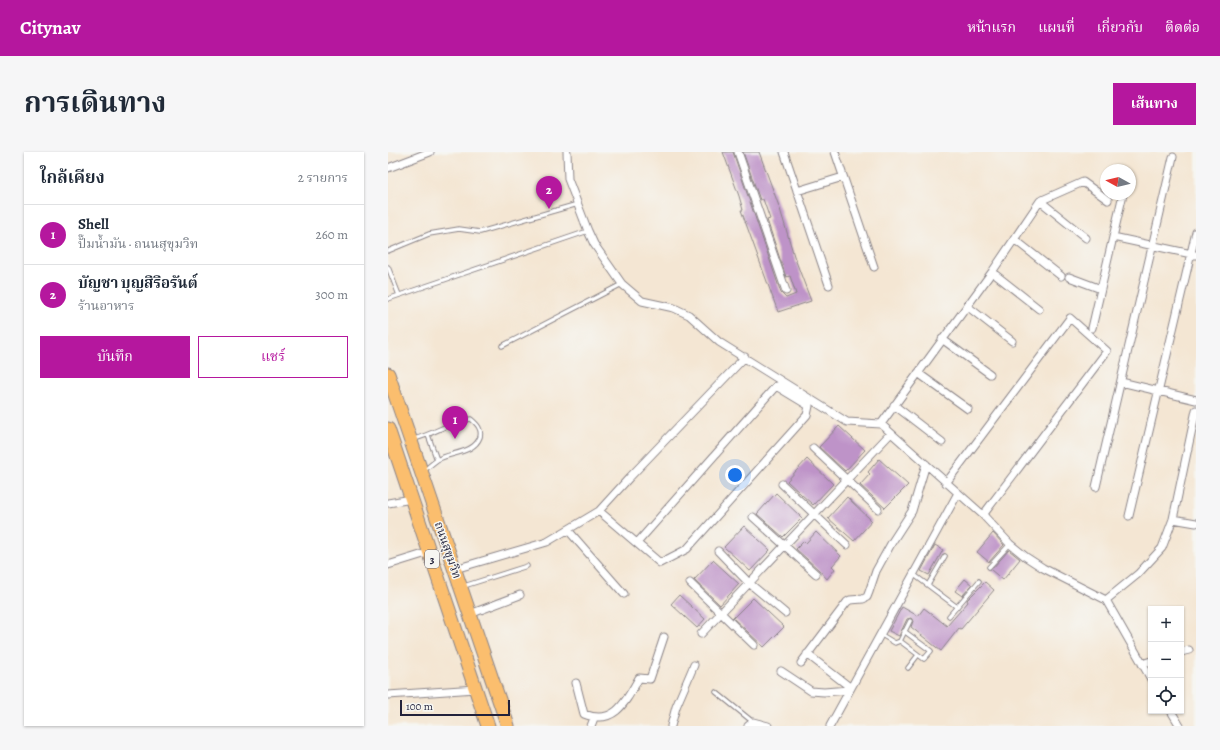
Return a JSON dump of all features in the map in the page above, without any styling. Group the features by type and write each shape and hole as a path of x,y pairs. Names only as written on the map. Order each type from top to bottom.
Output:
{"highway":[{"name":"ถนนสุขุมวิท","path":"388,374 508,726"},
{"name":"ถนนสุขุมวิท","path":"388,429 392,453 412,499 488,726"}],"street":[{"path":"388,168 430,152"},
{"path":"568,152 568,179 588,231 594,244 622,284 642,301 674,308 689,315 719,342 847,422 880,424 983,515 1010,544 1043,568 1106,600 1150,678"},
{"path":"738,152 786,291"},
{"path":"784,152 829,285"},
{"path":"835,152 874,267"},
{"path":"1096,487 1173,157"},
{"path":"797,191 843,177"},
{"path":"880,424 992,272 1040,201 1083,182 1100,194"},
{"path":"1092,328 1122,200"},
{"path":"1040,201 1086,238"},
{"path":"1129,516 1158,390 1193,255 1196,232"},
{"path":"1113,237 1193,255"},
{"path":"1014,239 1061,276"},
{"path":"992,272 1039,309"},
{"path":"1069,277 1101,290"},
{"path":"967,306 1012,341"},
{"path":"946,483 1070,318 1107,351 983,515"},
{"path":"942,339 990,374"},
{"path":"455,569 547,542 599,511 745,357"},
{"path":"918,372 968,409"},
{"path":"1121,382 1196,400"},
{"path":"599,511 660,563 687,549 807,415 809,406 776,386 637,543"},
{"path":"894,405 942,442"},
{"path":"1106,600 1138,574 1162,548 1173,519 1196,410"},
{"path":"701,634 720,612 891,433"},
{"path":"813,448 848,479 878,509"},
{"path":"801,663 847,602 850,600 863,599 870,592 876,571 892,542 912,511 926,464"},
{"path":"782,484 847,545"},
{"path":"830,726 958,493"},
{"path":"388,503 412,499"},
{"path":"754,517 816,574"},
{"path":"1173,519 1196,523"},
{"path":"568,530 624,594"},
{"path":"718,551 749,582 785,613"},
{"path":"388,564 430,552"},
{"path":"690,583 754,645"},
{"path":"470,614 520,595"},
{"path":"576,683 584,714 594,718 602,717 615,712 624,704 639,678 650,679 664,637"},
{"path":"1184,651 1189,650"},
{"path":"807,654 850,689"},
{"path":"1142,664 1148,662"},
{"path":"671,726 676,707 694,665"},
{"path":"781,671 811,691 824,692 850,689"},
{"path":"388,695 476,689"},
{"path":"1173,714 1180,726"},
{"path":"591,726 594,718"},
{"path":"751,724 768,726"}],"lane":[{"path":"388,251 428,234 459,229 480,232 578,204"},
{"path":"388,299 588,231"},
{"path":"388,267 399,295"},
{"path":"502,346 622,284"},
{"path":"411,440 428,436 439,429 458,421 471,419 478,424 481,434 478,441 469,449 437,460 422,472"},
{"path":"428,436 437,460"},
{"path":"989,567 1010,544"},
{"path":"928,585 945,556"},
{"path":"461,587 527,566"},
{"path":"913,574 957,607"},
{"path":"949,616 979,581"},
{"path":"900,641 910,621"},
{"path":"900,641 924,659 931,651 904,631"},
{"path":"880,634 895,643 900,641"},
{"path":"908,668 918,654"},
{"path":"716,692 751,724"}],"building":[{"path":"723,152 733,152 781,293 786,298 796,294 790,276 786,277 767,220 770,219 763,199 760,200 743,152 759,152 780,209 794,256 811,301 778,312 741,210 743,210 739,196"},
{"path":"839,426 865,450 845,471 819,447"},
{"path":"807,459 833,484 813,505 787,481"},
{"path":"879,459 908,485 885,508 860,485 870,474 868,472"},
{"path":"776,493 802,518 783,537 757,514"},
{"path":"847,497 872,521 854,541 828,518"},
{"path":"744,526 770,550 750,571 724,547"},
{"path":"816,532 841,556 832,566 835,569 827,579 796,549 804,541 806,543"},
{"path":"993,533 1004,545 989,562 977,552"},
{"path":"935,545 943,550 929,575 921,571"},
{"path":"1009,550 1020,559 1003,580 991,570"},
{"path":"713,560 739,584 720,605 694,580"},
{"path":"965,579 972,585 962,596 955,591"},
{"path":"985,582 994,590 961,629 959,628 941,651 911,627 913,621 911,618 907,619 899,636 889,631 902,607 918,616 924,608 947,626 968,602 967,600"},
{"path":"679,595 705,619 697,628 671,604"},
{"path":"753,598 784,627 764,647 733,618"}],"place":[{"name":"บัญชา บุญสิริอรันต์","path":"549,209"},
{"name":"Shell","path":"455,439"}]}
